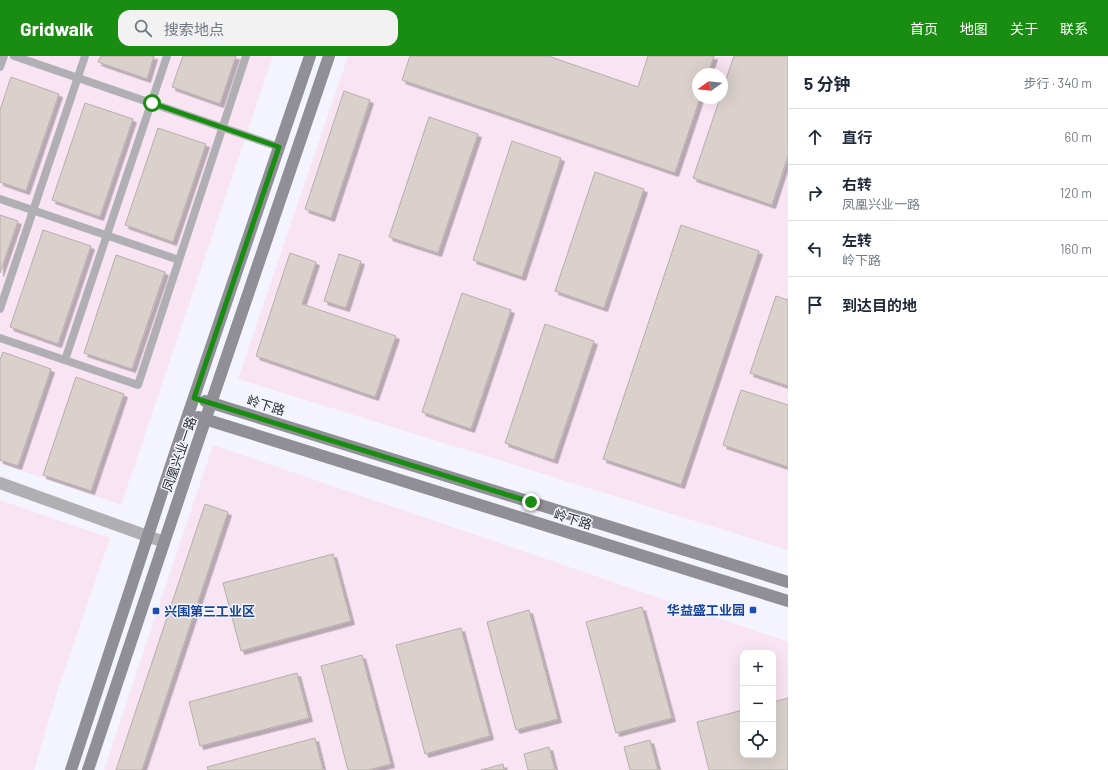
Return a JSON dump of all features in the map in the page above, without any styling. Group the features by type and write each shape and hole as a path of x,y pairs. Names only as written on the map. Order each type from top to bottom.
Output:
{"street":[{"name":"凤凰兴业一路","path":"71,770 194,398 310,56"},
{"name":"凤凰兴业一路","path":"88,770 329,56"},
{"name":"岭下路","path":"194,398 788,582"},
{"name":"岭下路","path":"189,414 788,600"},
{"path":"0,483 164,542"}],"lane":[{"path":"0,67 4,56"},
{"path":"14,56 279,147"},
{"path":"0,309 85,56"},
{"path":"65,360 167,56"},
{"path":"0,338 138,385 246,56"},
{"path":"0,199 179,260"}],"shaded area":[{"path":"0,56 273,56 121,505 0,463"},
{"path":"348,56 788,56 788,550 238,379"},
{"path":"213,445 788,642 788,770 104,770"},
{"path":"0,500 110,538 58,689 34,770 0,770"}],"building":[{"path":"101,56 154,56 147,79 98,62"},
{"path":"183,56 236,56 220,104 172,87"},
{"path":"410,56 548,56 638,87 648,56 714,56 710,68 692,68 692,104 698,104 675,173 402,80"},
{"path":"734,56 788,56 788,156 772,205 693,178 718,104 728,104 728,74"},
{"path":"11,77 59,94 26,191 0,182 0,110"},
{"path":"344,91 370,100 331,218 305,209"},
{"path":"85,103 133,119 100,217 52,200"},
{"path":"429,117 478,134 438,253 389,237"},
{"path":"158,128 206,144 173,242 125,225"},
{"path":"512,141 561,158 522,277 473,260"},
{"path":"595,172 644,189 604,308 555,291"},
{"path":"0,215 18,221 0,273"},
{"path":"681,225 759,251 681,485 603,459"},
{"path":"43,230 91,246 58,344 10,327"},
{"path":"290,253 316,262 302,304 396,336 375,397 256,356"},
{"path":"339,254 361,261 346,308 324,301"},
{"path":"116,255 165,272 132,369 84,353"},
{"path":"462,293 511,310 471,429 422,412"},
{"path":"776,296 788,300 788,386 750,373"},
{"path":"545,324 594,341 554,460 505,443"},
{"path":"3,352 51,369 18,466 0,460 0,360"},
{"path":"76,377 124,394 91,491 43,475"},
{"path":"741,390 788,405 788,467 723,445"},
{"path":"205,504 228,512 142,770 116,770"},
{"path":"333,554 351,621 241,651 223,583"},
{"path":"642,607 672,718 616,733 586,622"},
{"path":"529,610 558,719 516,730 487,622"},
{"path":"461,628 490,736 425,754 396,645"},
{"path":"362,655 391,764 368,770 348,770 321,666"},
{"path":"297,673 309,718 200,746 189,702"},
{"path":"788,698 788,770 709,770 697,722 740,711 740,758 776,758 776,701"},
{"path":"315,738 323,770 208,770 207,767"},
{"path":"650,740 658,770 630,770 624,747"},
{"path":"549,747 555,770 528,770 524,754"},
{"path":"503,764 504,770 481,770"}],"place":[{"name":"华益盛工业园","path":"753,610"},
{"name":"兴围第三工业区","path":"156,611"}],"route":[{"path":"152,103 279,147 194,398 531,502"}]}
